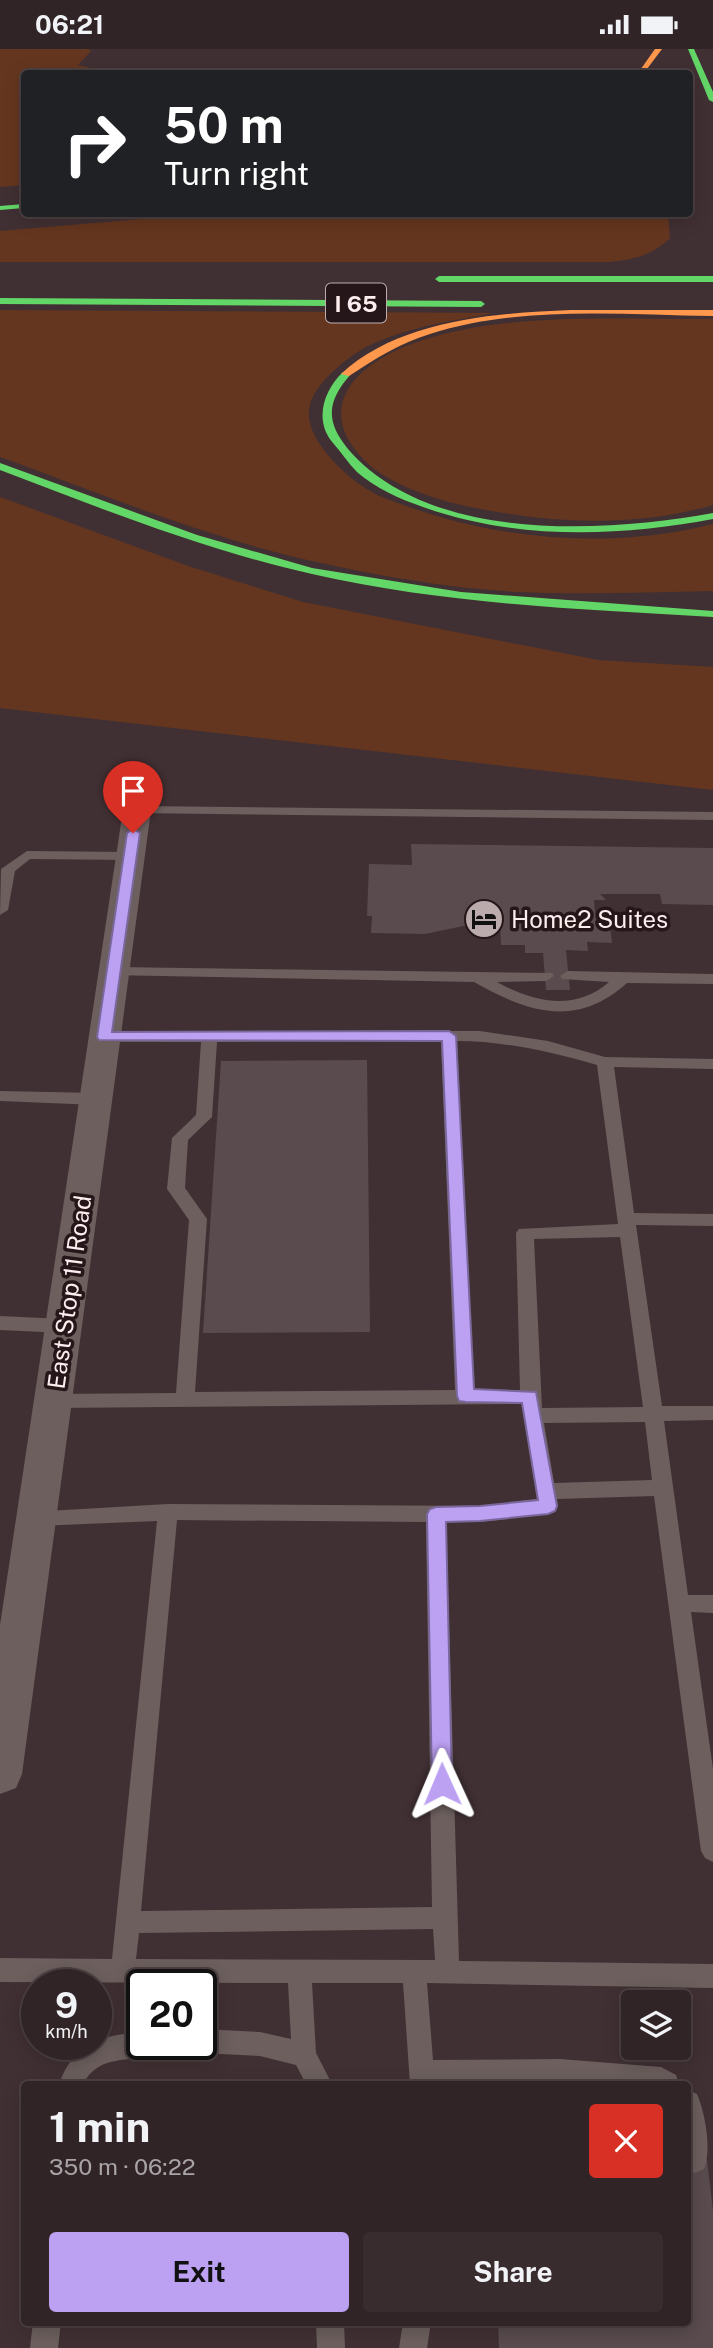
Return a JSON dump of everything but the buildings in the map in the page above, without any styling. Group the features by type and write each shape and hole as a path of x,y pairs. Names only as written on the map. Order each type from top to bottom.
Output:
{"main road":[{"path":"643,70 659,49"},
{"path":"691,49 713,100"},
{"path":"0,208 21,206"},
{"path":"429,279 713,279"},
{"name":"I 65","path":"0,301 713,305"},
{"path":"713,313 535,316 439,328 396,342 358,362 335,384 323,414 329,436 357,470 415,501 466,516 522,526 597,530 652,527 713,516"},
{"path":"0,466 176,533 289,566 434,591 713,614"},
{"path":"596,606 713,603"}],"street":[{"name":"East Stop 11 Road","path":"0,1774 137,810"}],"lane":[{"path":"137,810 713,816"},
{"path":"0,910 8,869 27,855 130,856"},
{"path":"114,972 546,976"},
{"path":"568,976 713,979"},
{"path":"477,977 505,993 537,1006 567,1006 603,996 623,978"},
{"path":"185,1399 198,1219 176,1189 180,1138 204,1117 209,1036"},
{"path":"449,1036 466,1396"},
{"path":"104,1037 480,1036 548,1046 605,1062 713,1064"},
{"path":"605,1062 713,1851"},
{"path":"0,1096 97,1099"},
{"path":"37,1518 168,1512 480,1514 548,1506 532,1406 525,1233 713,1220"},
{"path":"0,1324 64,1326"},
{"path":"53,1401 466,1396 532,1406 653,1413 713,1413"},
{"path":"546,1491 663,1488"},
{"path":"123,1971 168,1512"},
{"path":"436,1514 444,1918 448,1972"},
{"path":"679,1604 713,1604"},
{"path":"128,1922 444,1918"},
{"path":"0,1971 448,1972 713,1976"},
{"path":"299,1971 304,2055 317,2081"},
{"path":"414,1972 422,2078 663,2081"},
{"path":"217,2042 260,2044 304,2055"},
{"path":"73,2081 88,2058 111,2046 126,2045"},
{"path":"691,2127 695,2160"},
{"path":"44,2348 47,2326"},
{"path":"330,2326 331,2348"}],"shaded area":[{"path":"0,49 88,49 91,51 78,65 99,70 21,70 21,185 0,187"},
{"path":"166,217 668,217 670,238 642,256 610,262 0,262 0,231"},
{"path":"0,310 493,313 404,332 366,347 345,361 318,389 309,409 309,421 320,445 350,477 379,496 445,519 483,528 560,538 599,539 676,532 713,524 713,591 517,592 362,572 232,540 0,457"},
{"path":"562,319 713,319 713,505 650,518 585,521 520,516 457,504 434,498 384,476 366,462 350,442 342,424 342,406 348,390 374,363 414,343 449,333 486,326"},
{"path":"0,497 188,566 303,602 598,660 713,667 713,790 0,708"}],"traffic: fast":[{"path":"691,49 713,100"},
{"path":"0,208 21,206"},
{"path":"439,279 713,279"},
{"path":"0,301 481,304"},
{"path":"346,374 335,387 328,403 327,420 332,436 362,471 403,496 452,514 507,525 563,529 619,529 713,516"},
{"path":"0,466 193,538 312,571 461,595 713,614"}],"traffic: slow":[{"path":"643,70 659,49"},
{"path":"346,374 384,349 427,332 473,321 571,312 713,313"}],"place":[{"name":"Home2 Suites","path":"484,919"}],"route":[{"path":"133,833 104,1037 449,1036 466,1396 530,1397 548,1506 480,1514 436,1514 442,1784"}]}
